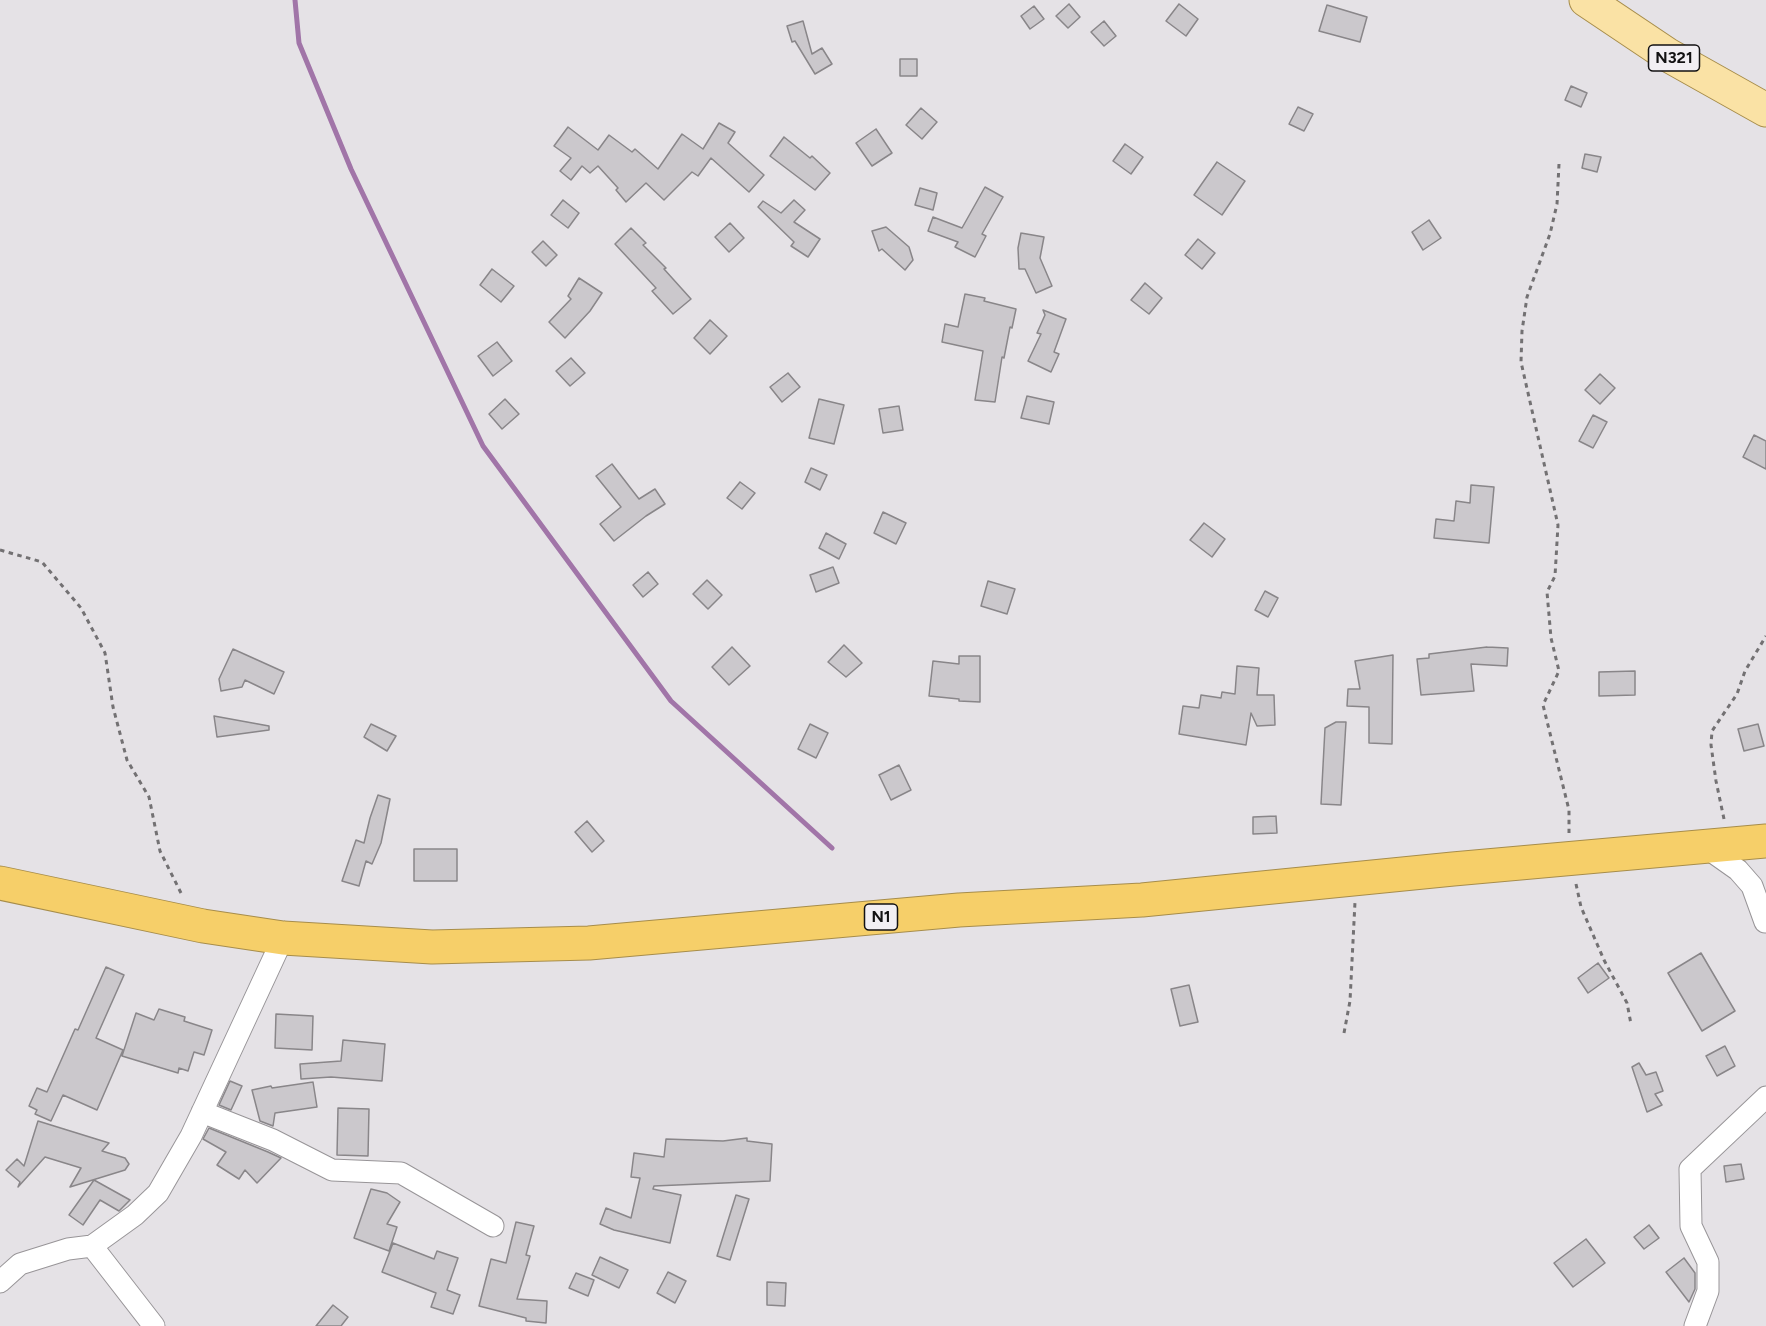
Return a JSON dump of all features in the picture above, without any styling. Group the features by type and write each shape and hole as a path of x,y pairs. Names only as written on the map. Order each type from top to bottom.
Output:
{"highway":[{"name":"N1","path":"0,883 203,926 283,938 432,947 589,943 959,910 1142,900 1737,843"}],"main road":[{"name":"N321","path":"1586,0 1668,55 1766,110"}],"street":[{"path":"1737,843 1765,925"},
{"path":"1737,843 1738,870 1752,886 1765,925"},
{"path":"0,1282 20,1264 68,1249 92,1246 135,1215 158,1193 191,1136 283,938"},
{"path":"1695,1326 1708,1291 1708,1262 1691,1226 1690,1169 1766,1097"},
{"path":"202,1112 273,1140 332,1170 401,1173 493,1226"},
{"path":"92,1246 154,1326"}],"path":[{"path":"1559,164 1557,204 1550,234 1527,297 1522,331 1521,362 1558,525 1555,576 1547,592 1551,638 1558,671 1543,705 1569,810 1570,860 1581,907 1604,960 1627,1003 1632,1024"},
{"path":"0,550 42,562 81,608 105,653 113,707 127,760 149,797 160,851 182,895 203,926"},
{"path":"1737,843 1716,782 1711,745 1712,731 1737,694 1745,671 1766,636"},
{"path":"1344,1033 1350,1001 1355,880"}],"building":[{"path":"1069,4 1080,17 1068,28 1056,16"},
{"path":"1179,4 1198,19 1186,36 1166,21"},
{"path":"1327,5 1367,17 1360,42 1319,31"},
{"path":"1034,6 1044,19 1030,29 1021,16"},
{"path":"803,21 812,54 822,48 832,64 815,74 795,41 792,42 787,26"},
{"path":"1104,21 1116,36 1104,46 1091,32"},
{"path":"900,59 917,59 917,76 900,76"},
{"path":"1571,86 1587,93 1581,107 1565,100"},
{"path":"1298,107 1313,114 1304,131 1289,124"},
{"path":"921,108 937,122 922,139 906,125"},
{"path":"719,123 735,132 728,143 764,175 749,192 711,158 698,176 692,172 664,200 646,183 626,202 616,190 618,188 598,166 590,173 582,166 571,180 560,171 571,158 554,146 568,127 598,150 609,135 632,152 635,149 658,169 682,134 703,149"},
{"path":"876,129 892,153 872,166 856,143"},
{"path":"784,137 810,158 812,156 830,173 815,190 770,156"},
{"path":"1125,144 1143,157 1131,174 1113,161"},
{"path":"1585,154 1601,157 1597,172 1582,168"},
{"path":"1217,162 1245,181 1222,215 1194,195"},
{"path":"985,187 1003,197 982,234 986,236 975,257 955,247 958,242 928,231 933,217 962,228"},
{"path":"920,188 937,193 933,210 915,205"},
{"path":"563,200 579,213 568,228 551,215"},
{"path":"794,200 805,210 794,222 820,239 808,257 791,246 794,242 758,207 763,201 781,213"},
{"path":"1429,220 1441,238 1423,250 1412,232"},
{"path":"730,223 744,238 729,252 715,237"},
{"path":"886,227 909,247 913,260 905,270 882,249 879,251 872,231"},
{"path":"631,228 646,243 643,245 666,268 664,269 691,299 673,314 652,291 656,288 615,244"},
{"path":"1021,233 1044,237 1040,258 1052,286 1036,293 1025,269 1019,269 1018,248"},
{"path":"1198,239 1215,253 1202,269 1185,255"},
{"path":"543,241 557,255 546,266 532,252"},
{"path":"492,269 514,286 501,302 480,285"},
{"path":"579,278 602,293 590,311 565,338 549,322 571,299 568,296"},
{"path":"1145,283 1162,298 1149,314 1131,300"},
{"path":"965,294 985,298 984,301 1016,309 1004,358 1002,357 995,402 975,400 983,351 942,342 945,324 958,327"},
{"path":"1043,310 1066,319 1054,352 1059,354 1051,372 1028,361 1041,334 1037,333 1045,315"},
{"path":"710,320 727,336 710,354 694,338"},
{"path":"497,342 512,361 493,376 478,356"},
{"path":"571,358 585,373 570,386 556,371"},
{"path":"788,373 800,387 782,402 770,387"},
{"path":"1600,374 1615,388 1600,404 1585,390"},
{"path":"1027,396 1054,402 1049,424 1021,418"},
{"path":"505,399 519,414 502,429 489,414"},
{"path":"819,399 844,405 834,444 809,438"},
{"path":"899,406 903,430 883,433 879,409"},
{"path":"1593,415 1607,422 1593,448 1579,441"},
{"path":"1754,435 1766,441 1766,469 1743,457"},
{"path":"612,464 639,499 655,489 665,504 614,541 600,524 621,507 596,476"},
{"path":"811,468 827,475 820,490 805,482"},
{"path":"740,482 755,493 742,509 727,498"},
{"path":"1471,485 1494,487 1489,543 1434,538 1436,519 1454,521 1456,501 1470,503"},
{"path":"883,512 906,523 896,544 874,533"},
{"path":"1204,523 1225,539 1212,557 1190,540"},
{"path":"826,533 846,544 839,559 819,548"},
{"path":"833,567 839,583 816,592 810,575"},
{"path":"648,572 658,584 643,597 633,585"},
{"path":"707,580 722,595 708,609 693,594"},
{"path":"988,581 1015,589 1007,614 981,606"},
{"path":"1265,591 1278,598 1268,617 1255,610"},
{"path":"844,645 862,663 846,677 828,662"},
{"path":"732,647 750,666 729,685 712,667"},
{"path":"1487,647 1508,648 1507,666 1471,664 1474,691 1421,695 1417,659 1429,658 1429,654"},
{"path":"233,649 284,672 274,694 245,680 242,687 221,691 219,679"},
{"path":"1393,655 1392,744 1369,743 1369,707 1347,706 1348,689 1360,689 1355,661"},
{"path":"959,656 980,656 980,702 929,696 933,661 959,664"},
{"path":"1237,666 1259,668 1257,695 1274,695 1275,725 1257,726 1251,713 1246,745 1179,734 1183,706 1199,708 1201,695 1221,698 1222,692 1235,694"},
{"path":"1635,671 1635,695 1599,696 1599,672"},
{"path":"214,716 269,726 269,730 217,737"},
{"path":"1336,722 1346,722 1341,805 1321,804 1325,728"},
{"path":"371,724 396,736 387,751 364,737"},
{"path":"810,724 828,733 816,758 798,749"},
{"path":"1758,724 1764,746 1744,751 1738,729"},
{"path":"899,765 911,790 891,800 879,775"},
{"path":"378,795 390,799 381,843 372,864 366,861 359,886 342,881 356,840 364,843"},
{"path":"1276,816 1277,833 1253,834 1253,817"},
{"path":"587,821 604,841 592,852 575,832"},
{"path":"414,849 457,849 457,881 414,881"},
{"path":"1701,953 1735,1011 1702,1031 1668,973"},
{"path":"1598,963 1609,978 1588,993 1578,978"},
{"path":"106,967 124,975 96,1038 123,1050 97,1110 63,1095 51,1121 35,1114 37,1110 29,1106 37,1088 47,1092"},
{"path":"1189,985 1198,1022 1180,1026 1171,989"},
{"path":"159,1009 185,1017 184,1021 212,1030 204,1055 194,1052 188,1071 179,1068 178,1073 122,1056 136,1013 154,1020"},
{"path":"276,1014 313,1016 312,1050 275,1048"},
{"path":"343,1040 385,1044 382,1081 331,1077 301,1079 300,1064 341,1061"},
{"path":"1725,1046 1735,1066 1717,1076 1706,1056"},
{"path":"1639,1063 1646,1075 1656,1072 1663,1091 1655,1094 1662,1105 1647,1112 1632,1067"},
{"path":"230,1081 242,1086 231,1110 219,1105"},
{"path":"313,1082 317,1107 275,1113 273,1126 260,1121 252,1090"},
{"path":"338,1108 369,1109 368,1156 337,1155"},
{"path":"38,1121 109,1143 102,1151 125,1158 129,1164 125,1170 70,1187 81,1168 45,1157 18,1187 20,1182 6,1170 17,1159 24,1166"},
{"path":"209,1128 281,1158 257,1183 245,1170 239,1179 217,1165 226,1152 203,1139"},
{"path":"747,1138 747,1141 772,1144 770,1181 654,1186 653,1189 681,1195 670,1243 614,1230 600,1224 606,1208 631,1218 640,1178 631,1177 634,1153 664,1157 666,1139 723,1141"},
{"path":"1741,1164 1744,1179 1726,1182 1724,1166"},
{"path":"94,1180 130,1200 119,1211 100,1200 83,1225 69,1215"},
{"path":"371,1189 387,1193 400,1202 387,1224 397,1227 389,1251 354,1238"},
{"path":"736,1195 749,1199 730,1260 717,1256"},
{"path":"516,1222 534,1226 526,1255 530,1256 517,1299 547,1301 546,1323 526,1321 526,1318 479,1306 491,1259 506,1263"},
{"path":"1649,1225 1659,1238 1644,1249 1634,1237"},
{"path":"1586,1239 1605,1263 1573,1287 1554,1263"},
{"path":"393,1243 434,1259 437,1251 458,1258 447,1290 460,1295 453,1314 431,1307 436,1293 382,1272"},
{"path":"600,1257 628,1270 619,1288 592,1275"},
{"path":"1684,1258 1695,1273 1695,1289 1689,1302 1666,1272"},
{"path":"668,1272 686,1281 675,1303 657,1293"},
{"path":"576,1273 594,1280 588,1296 569,1288"},
{"path":"767,1282 786,1283 785,1306 767,1305"},
{"path":"333,1305 348,1317 341,1326 316,1326"}],"waterway":[{"path":"295,0 299,43 351,169 483,446 671,701 832,848"}]}
